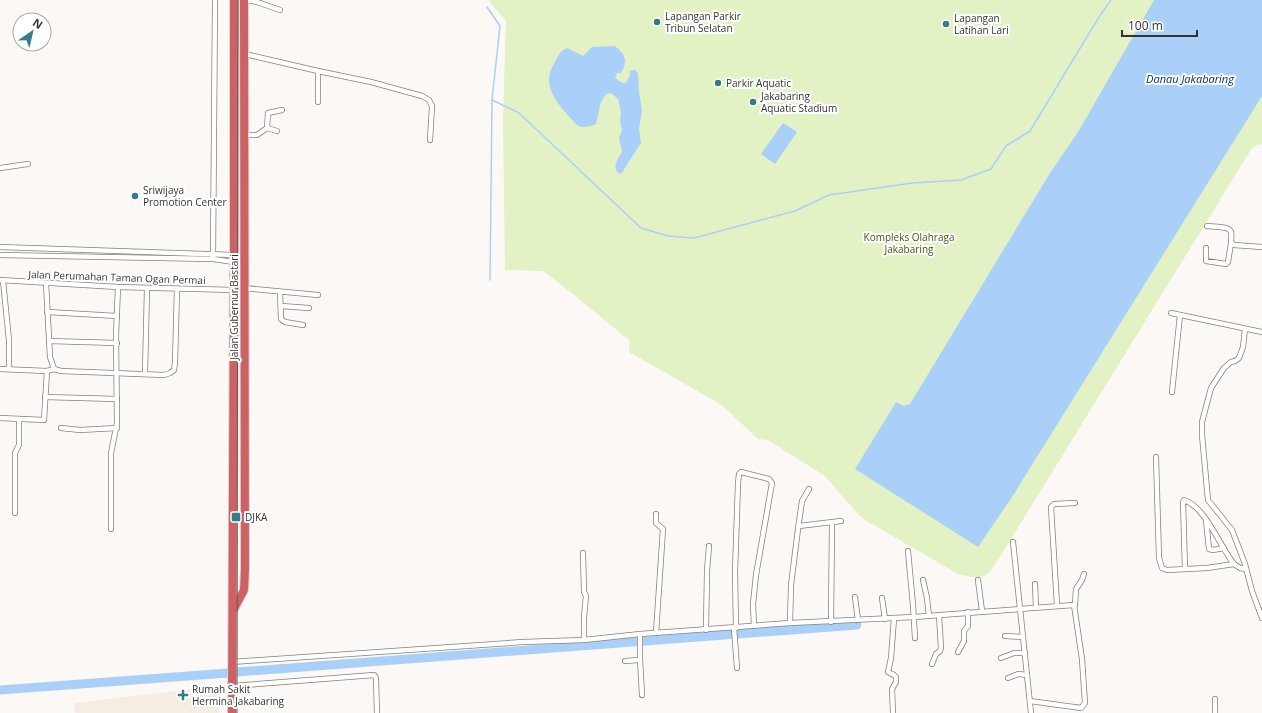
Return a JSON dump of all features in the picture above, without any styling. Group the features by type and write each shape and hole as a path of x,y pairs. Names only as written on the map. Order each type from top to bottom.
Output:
{"highway":[{"name":"Jalan Gubernur Bastari","path":"232,713 234,290 231,258 234,0"},
{"name":"Jalan Gubernur Bastari","path":"233,612 244,590 243,432 245,0"},
{"path":"233,430 243,432"}],"street":[{"path":"213,257 214,0"},
{"path":"245,0 257,2 280,10"},
{"path":"245,54 371,82 422,96 429,100 432,106 430,140"},
{"path":"318,71 318,102"},
{"path":"267,128 268,113 282,110"},
{"path":"244,135 257,135 267,128"},
{"path":"267,128 277,131"},
{"path":"0,168 28,164"},
{"path":"1206,248 1206,261 1226,264 1228,262 1232,232 1226,228 1207,226"},
{"path":"1231,244 1262,248"},
{"path":"0,247 213,257"},
{"path":"0,255 231,258"},
{"path":"2,281 9,340 9,369"},
{"name":"Jalan Perumahan Taman Ogan Permai","path":"2,281 118,287 234,290"},
{"path":"46,283 50,357 54,369"},
{"path":"111,529 111,453 116,428 117,399 116,343 118,287"},
{"path":"145,374 147,288"},
{"path":"244,288 318,295"},
{"path":"0,369 47,372 54,369 61,371 164,375 170,373 174,370 176,362 177,289"},
{"path":"280,292 280,317 282,320 303,325"},
{"path":"281,306 309,308"},
{"path":"47,312 117,316"},
{"path":"1171,313 1262,332"},
{"path":"1172,392 1180,315"},
{"path":"1245,329 1243,347 1239,358 1224,368 1211,388 1202,422 1208,500 1232,530 1262,618"},
{"path":"49,340 116,343"},
{"path":"0,418 43,421 47,372"},
{"path":"45,397 117,399"},
{"path":"15,513 15,453 19,445 19,419"},
{"path":"61,428 80,430 116,428"},
{"path":"1156,457 1160,564 1162,568 1167,570 1185,569 1234,564"},
{"path":"737,668 735,642 735,573 737,498 739,475 741,472 769,479 772,483 772,490 761,539 757,568 753,611 754,626"},
{"path":"790,623 790,606 798,526 802,501 809,489"},
{"path":"1185,569 1183,501 1187,500 1206,520 1234,564 1240,568 1246,569"},
{"path":"1057,602 1051,507 1054,504 1075,503"},
{"path":"656,514 656,523 663,529 656,633"},
{"path":"1206,520 1209,549 1213,550 1224,548"},
{"path":"798,526 841,521"},
{"path":"831,622 832,523"},
{"path":"1013,542 1031,713"},
{"path":"706,630 708,546"},
{"path":"908,550 914,605 915,638"},
{"path":"583,553 584,592 586,596 584,640"},
{"path":"1075,605 1076,589 1084,574"},
{"path":"923,580 929,616"},
{"path":"978,580 982,611"},
{"path":"1035,584 1036,606"},
{"path":"855,597 858,620"},
{"path":"882,598 885,619"},
{"path":"232,662 523,642 584,640 640,634 790,623 929,616 1020,608 1057,602 1074,604 1082,659 1085,703 1080,708 1030,701"},
{"path":"958,652 964,641 964,631 968,626 968,612"},
{"path":"932,664 936,654 941,648 939,615"},
{"path":"893,713 892,689 896,682 896,677 888,672 891,658 894,618"},
{"path":"640,634 642,695"},
{"path":"1004,636 1023,637"},
{"path":"1001,658 1014,653 1025,653"},
{"path":"625,661 640,659"},
{"path":"1008,678 1018,674 1027,675"},
{"path":"233,686 374,675 376,678 377,713"},
{"path":"1215,699 1216,713"}],"shaded area":[{"name":"Rumah Sakit Hermina Jakabaring","path":"220,686 219,713 75,713 74,703"}],"green space":[{"name":"Kompleks Olahraga Jakabaring","path":"488,0 1262,0 1262,145 1260,144 1252,148 993,568 981,577 968,576 958,574 865,520 856,512 825,476 768,440 758,439 722,405 629,352 630,341 543,271 505,270 503,120 506,21"}],"water":[{"name":"Danau Jakabaring","path":"1154,0 1262,0 1262,96 1012,497 978,547 855,469 896,402 904,406 910,404 1050,173 1078,132"},
{"path":"615,46 624,55 625,65 621,73 617,73 615,78 622,83 626,83 630,75 630,71 635,70 638,73 642,110 639,129 641,143 621,174 617,172 616,169 616,162 622,152 619,138 622,130 620,121 621,112 618,99 611,93 606,94 601,102 596,124 587,127 580,127 559,105 554,97 549,80 550,71 563,50 567,48 583,56 592,47"},
{"path":"783,123 797,132 775,164 761,154"}],"waterway":[{"path":"492,100 519,113 641,228 668,236 694,238 795,211 829,195 912,183 961,180 991,169 1006,146 1030,131 1099,17 1111,0"},
{"path":"487,7 500,26 492,100 490,280"},
{"path":"237,672 857,625"},
{"path":"0,690 228,673"}],"tram line":[{"path":"237,713 238,0"}],"place":[{"name":"Lapangan Parkir Tribun Selatan","path":"657,22"},
{"name":"Lapangan Latihan Lari","path":"946,24"},
{"name":"Parkir Aquatic","path":"718,83"},
{"name":"Jakabaring Aquatic Stadium","path":"753,102"},
{"name":"Sriwijaya Promotion Center","path":"135,196"},
{"name":"DJKA","path":"236,517"},
{"name":"Rumah Sakit Hermina Jakabaring","path":"183,695"}]}
